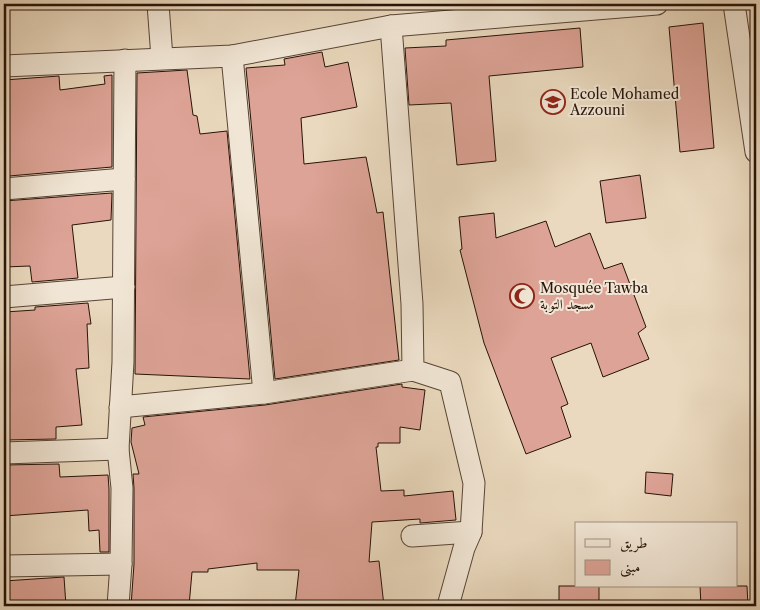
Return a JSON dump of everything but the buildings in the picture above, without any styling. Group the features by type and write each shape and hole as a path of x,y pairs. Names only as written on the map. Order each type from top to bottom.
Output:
{"street":[{"path":"158,4 162,58"},
{"path":"4,66 232,56 391,26 657,4"},
{"path":"734,4 756,152"},
{"path":"391,26 411,294 413,370"},
{"path":"232,56 264,393"},
{"path":"118,606 121,564 122,488 118,449 124,362 125,60"},
{"path":"4,189 124,179"},
{"path":"4,297 124,287"},
{"path":"120,407 264,393 413,370 450,382 474,483 471,532 464,548 448,606"},
{"path":"4,454 118,449"},
{"path":"412,536 471,532"},
{"path":"4,566 121,564"}],"place":[{"name":"Ecole Mohamed Azzouni","path":"553,102"},
{"name":"Mosquée Tawba مسجد التوبة","path":"522,296"}]}
